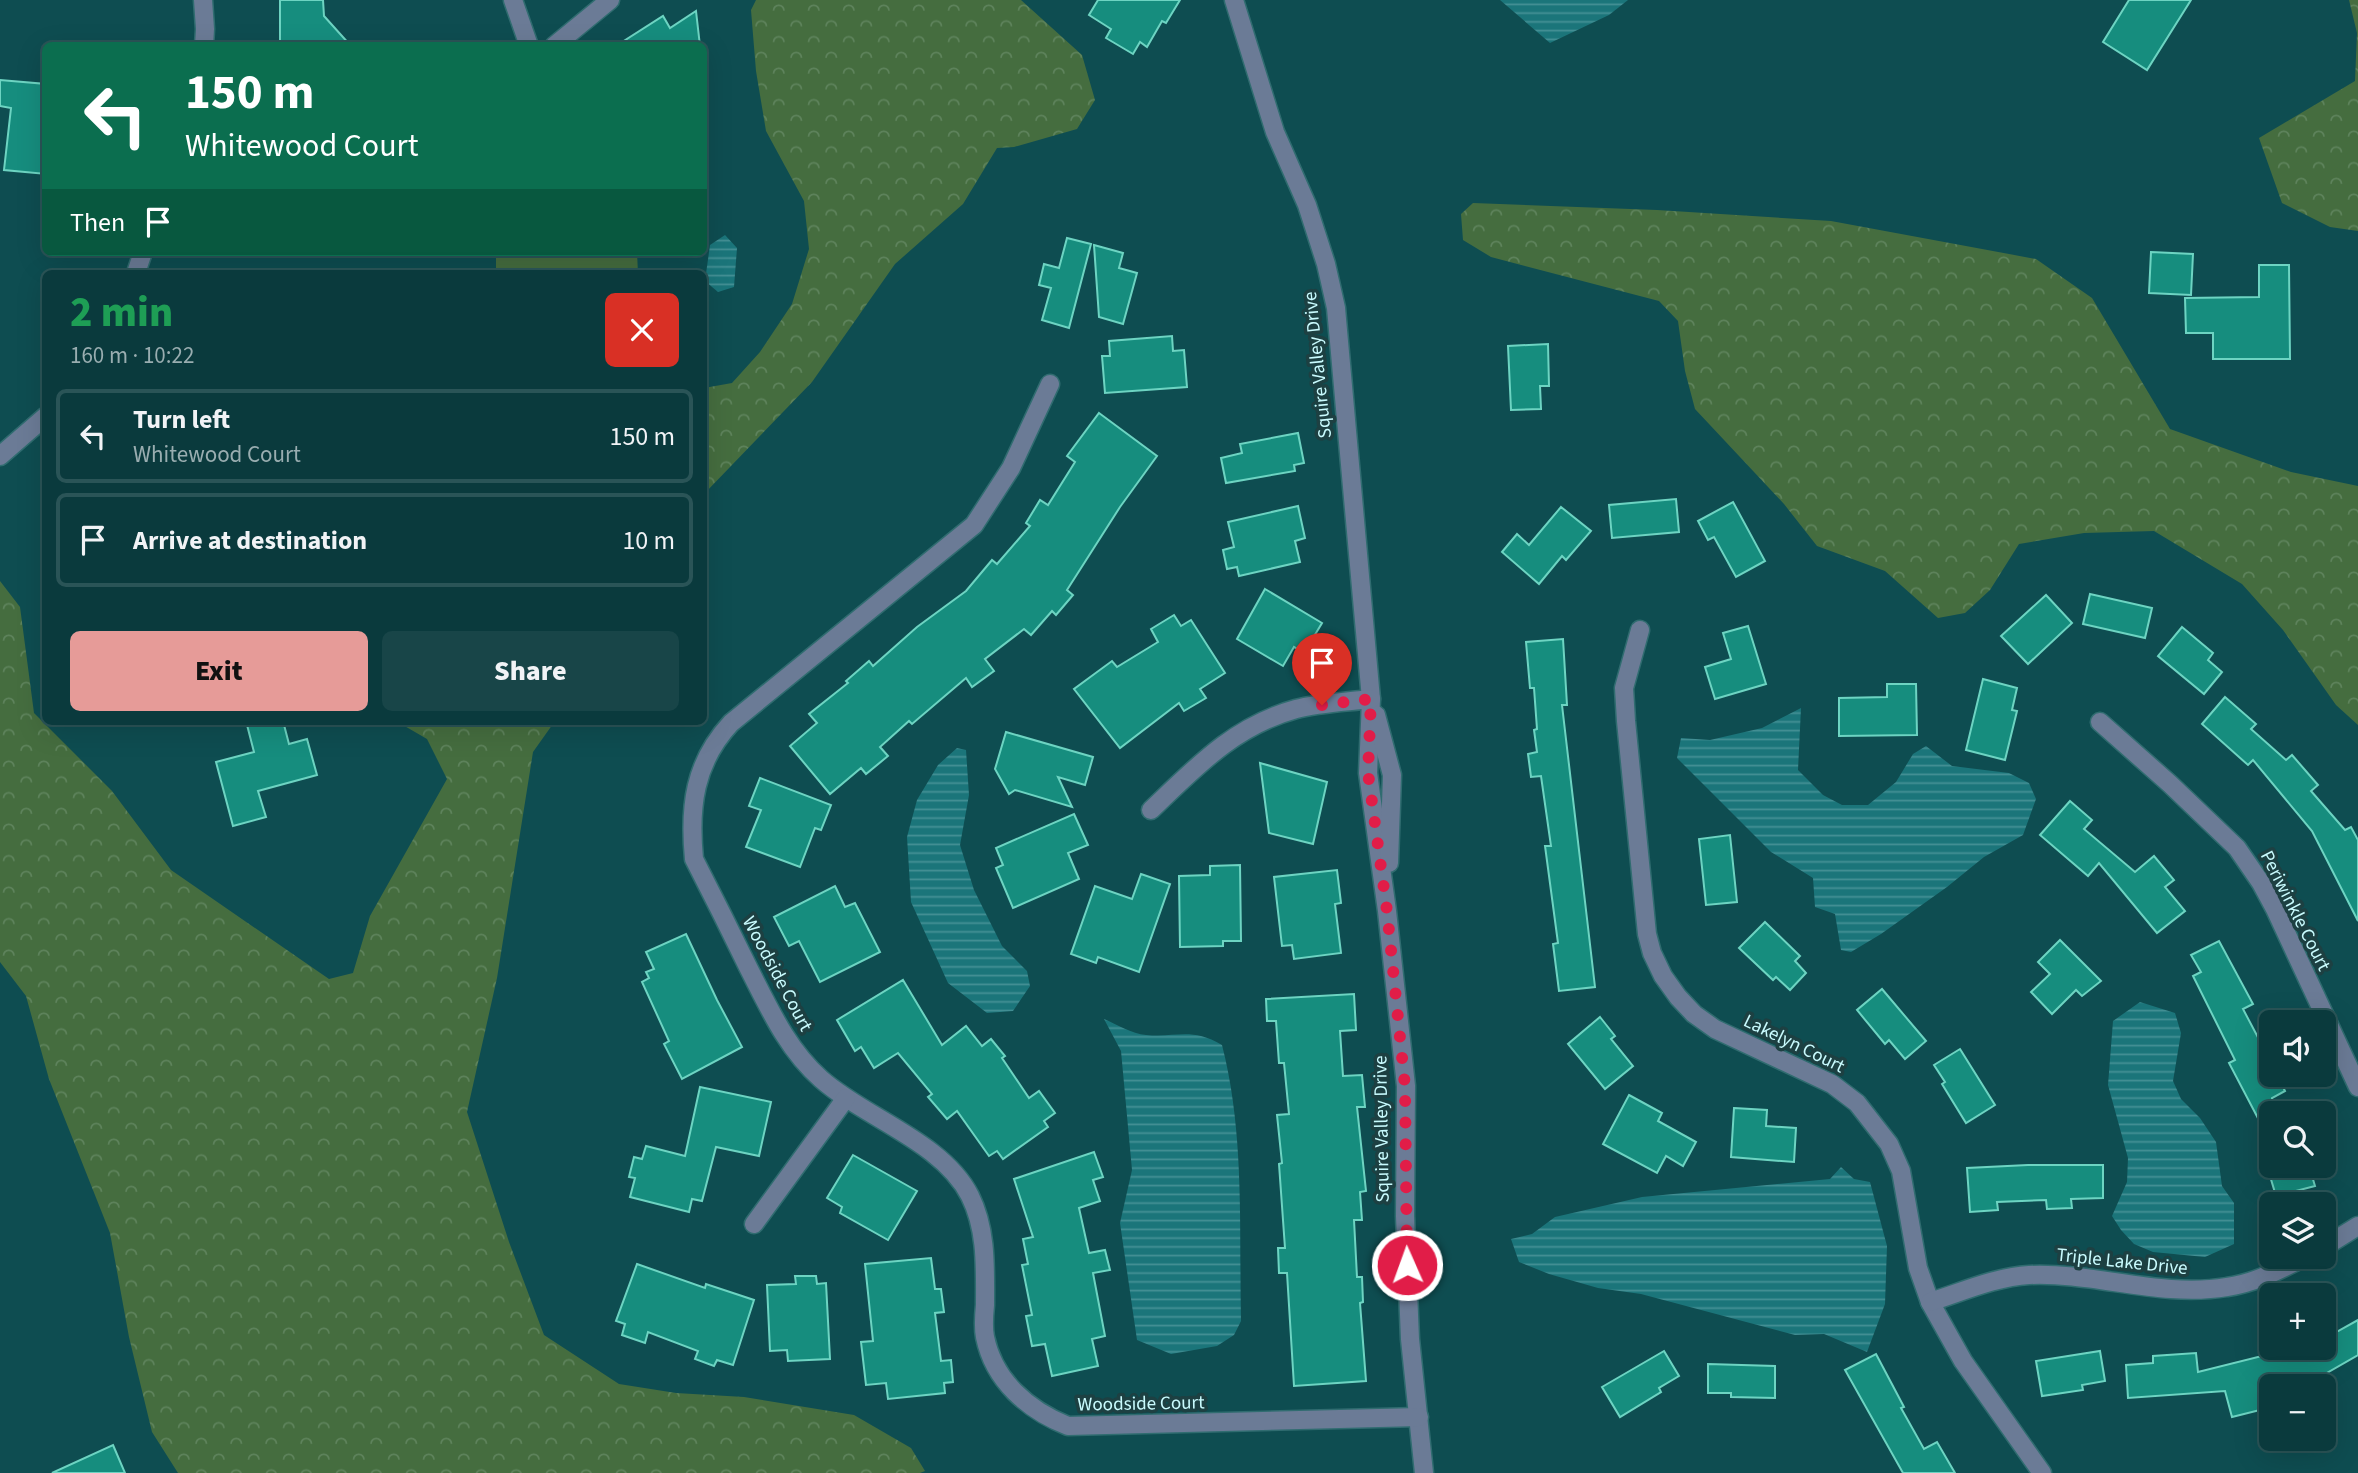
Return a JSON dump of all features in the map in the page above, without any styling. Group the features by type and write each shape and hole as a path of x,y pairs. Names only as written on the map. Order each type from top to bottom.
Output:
{"street":[{"path":"203,0 204,42"},
{"path":"513,0 528,42"},
{"path":"559,42 610,0"},
{"name":"Squire Valley Drive","path":"1234,0 1275,132 1307,205 1326,264 1336,308 1371,699 1368,773 1387,911 1405,1086 1409,1339 1424,1473"},
{"name":"Woodside Court","path":"1050,384 1011,468 974,525 731,723 716,739 705,760 693,799 694,859 781,1031 821,1079 943,1160 970,1194 985,1244 984,1336 994,1362 1014,1393 1048,1419 1068,1426 1419,1417"},
{"path":"0,456 42,419"},
{"name":"Lakelyn Court","path":"1640,630 1624,688 1647,934 1663,976 1694,1014 1716,1029 1832,1084 1857,1103 1889,1144 1901,1171 1918,1268 1930,1303 1963,1361 2041,1473"},
{"path":"1151,810 1216,749 1254,724 1297,709 1371,699"},
{"name":"Periwinkle Court","path":"2100,722 2237,848 2275,909 2358,1087"},
{"path":"754,1224 846,1098"},
{"path":"2336,1240 2358,1226"},
{"name":"Triple Lake Drive","path":"1930,1303 1991,1282 2026,1275 2061,1275 2194,1291 2228,1287 2263,1278 2281,1269"}],"green space":[{"path":"756,0 1021,0 1082,55 1095,100 1077,129 1014,147 997,148 963,204 895,264 812,382 707,491 707,387 732,383 760,352 792,304 809,249 804,201 766,131 756,71 751,10"},
{"path":"2349,0 2358,0 2358,231 2330,227 2282,203 2259,138 2355,81 2357,33"},
{"path":"1473,203 1657,210 1831,221 2036,259 2092,298 2170,429 2291,472 2358,486 2358,725 2336,705 2283,630 2242,584 2154,531 2084,533 2019,544 1990,590 1965,613 1938,618 1885,571 1817,546 1784,504 1695,409 1685,371 1678,321 1659,301 1491,257 1463,240 1461,214"},
{"path":"496,256 637,256 638,270 496,270"},
{"path":"0,581 20,607 34,713 42,721 42,725 46,725 112,791 171,870 329,979 353,973 370,916 447,779 427,739 403,725 552,725 533,752 497,978 467,1112 509,1242 544,1335 619,1384 676,1393 744,1397 854,1415 911,1448 925,1471 178,1473 152,1432 129,1337 110,1233 49,1079 26,996 0,962"}],"water":[{"path":"1500,0 1628,0 1609,15 1550,43"},
{"path":"725,235 737,248 734,287 718,292 707,283 710,245"},
{"path":"1801,708 1798,770 1823,795 1842,805 1868,805 1896,782 1913,754 1926,746 1952,766 2009,773 2029,783 2036,799 2023,835 1984,857 1881,934 1851,952 1841,950 1835,914 1815,907 1813,878 1771,852 1677,758 1681,738 1710,740 1762,728"},
{"path":"957,748 966,750 969,795 960,845 974,890 1002,946 1027,971 1030,986 1013,1011 987,1013 948,983 911,902 907,837 917,800 938,765"},
{"path":"2140,1002 2175,1013 2181,1033 2173,1081 2181,1099 2200,1118 2216,1142 2222,1186 2234,1203 2234,1244 2205,1257 2153,1252 2134,1244 2112,1216 2127,1182 2128,1158 2108,1085 2113,1021"},
{"path":"1104,1019 1141,1034 1201,1036 1222,1045 1238,1147 1241,1321 1234,1335 1217,1346 1171,1354 1137,1340 1120,1223 1132,1170 1121,1051"},
{"path":"1841,1167 1854,1179 1870,1182 1887,1246 1885,1304 1867,1352 1824,1334 1795,1335 1641,1294 1598,1288 1549,1274 1519,1262 1511,1239 1532,1234 1555,1217 1642,1197 1830,1179"}],"building":[{"path":"280,0 323,0 324,16 347,42 280,42"},
{"path":"1098,0 1180,0 1166,23 1162,21 1147,47 1140,42 1133,54 1106,38 1111,29 1089,15"},
{"path":"2129,0 2191,0 2147,70 2103,42"},
{"path":"696,11 700,42 622,42 663,16 670,28"},
{"path":"0,80 42,84 42,174 4,170 11,108 0,106"},
{"path":"1067,238 1091,244 1069,328 1042,320 1051,288 1039,285 1044,264 1059,268"},
{"path":"1094,245 1123,253 1119,268 1137,273 1123,324 1099,317"},
{"path":"2151,252 2193,254 2191,295 2149,293"},
{"path":"2259,265 2289,265 2290,359 2213,359 2213,333 2186,333 2185,298 2259,297"},
{"path":"1172,336 1173,351 1184,350 1187,387 1105,393 1102,356 1110,356 1109,341"},
{"path":"1548,344 1549,386 1540,386 1541,409 1511,410 1508,346"},
{"path":"1099,413 1157,456 1120,507 1067,590 1073,595 1056,615 1052,611 1031,635 1024,629 985,659 994,671 972,687 966,678 912,724 909,721 880,747 888,756 866,774 861,768 830,794 790,746 817,723 809,714 848,683 846,681 869,661 873,666 917,627 966,591 992,560 997,564 1030,526 1026,523 1040,500 1048,505 1075,462 1067,456"},
{"path":"1298,433 1304,463 1294,465 1295,471 1226,483 1221,458 1242,453 1240,444"},
{"path":"1676,499 1679,532 1612,538 1609,505"},
{"path":"1733,502 1765,561 1736,577 1714,537 1708,540 1698,521"},
{"path":"1298,506 1305,538 1295,541 1300,562 1239,576 1237,567 1227,569 1223,550 1234,547 1228,522"},
{"path":"1561,507 1591,531 1566,560 1562,556 1539,584 1502,552 1517,534 1529,545"},
{"path":"1265,589 1322,623 1304,653 1294,647 1283,666 1237,639"},
{"path":"2090,594 2152,608 2145,638 2083,624"},
{"path":"2046,595 2072,623 2028,664 2001,636"},
{"path":"1174,615 1181,626 1191,620 1225,673 1200,689 1206,698 1184,711 1179,703 1120,748 1074,689 1112,661 1117,667 1158,642 1151,629"},
{"path":"1748,626 1766,684 1715,699 1705,667 1731,659 1723,633"},
{"path":"2182,627 2213,653 2208,660 2222,672 2204,694 2158,656"},
{"path":"1563,639 1567,705 1562,705 1595,987 1559,991 1553,944 1558,943 1545,846 1551,846 1541,776 1531,777 1528,754 1537,752 1534,730 1537,729 1534,688 1530,688 1526,642"},
{"path":"1983,679 2017,688 2012,710 2017,711 2005,760 1966,750"},
{"path":"1887,684 1916,684 1917,735 1839,736 1839,698 1887,697"},
{"path":"2225,697 2256,724 2251,729 2286,760 2292,755 2318,785 2311,791 2345,830 2351,827 2358,840 2358,921 2312,831 2253,760 2248,765 2202,724"},
{"path":"247,725 284,725 289,744 307,739 317,775 258,791 266,817 233,826 216,762 254,752"},
{"path":"1006,732 1093,757 1085,785 1058,777 1072,807 1015,790 1009,794 995,769"},
{"path":"1260,763 1327,782 1313,844 1269,833"},
{"path":"760,778 831,805 821,830 815,828 800,867 746,847 761,810 749,806"},
{"path":"2070,801 2092,820 2084,829 2135,872 2154,856 2174,880 2165,887 2185,911 2157,933 2099,863 2088,876 2040,835"},
{"path":"1074,814 1088,845 1068,853 1079,879 1013,908 996,868 1003,865 996,848"},
{"path":"1730,835 1737,902 1706,905 1699,839"},
{"path":"1240,865 1241,941 1223,941 1223,946 1180,947 1179,876 1210,875 1210,866"},
{"path":"1337,870 1341,903 1335,904 1341,953 1294,959 1292,945 1282,946 1274,877"},
{"path":"1141,874 1170,884 1139,972 1098,957 1096,963 1071,954 1095,886 1132,899"},
{"path":"835,886 845,907 855,903 880,952 820,982 799,941 789,946 774,917"},
{"path":"1765,922 1800,956 1795,961 1806,973 1790,990 1776,977 1773,980 1739,948"},
{"path":"686,934 742,1047 682,1079 664,1044 669,1041 642,982 649,978 646,972 654,969 646,952"},
{"path":"2060,940 2101,981 2082,996 2076,990 2052,1014 2031,992 2050,974 2038,962"},
{"path":"2219,941 2253,1004 2243,1009 2259,1039 2259,1087 2283,1087 2285,1091 2272,1098 2272,1101 2259,1101 2259,1120 2229,1063 2235,1060 2193,976 2201,972 2191,955"},
{"path":"903,980 942,1045 966,1026 982,1046 991,1039 1005,1056 1002,1058 1029,1098 1039,1091 1055,1113 1044,1121 1048,1127 1003,1159 997,1151 989,1156 957,1111 947,1119 928,1097 932,1094 898,1053 874,1068 861,1047 855,1051 837,1020"},
{"path":"1882,989 1926,1041 1905,1059 1889,1040 1885,1044 1857,1010"},
{"path":"1354,994 1356,1030 1340,1031 1343,1076 1362,1075 1365,1107 1357,1107 1366,1191 1360,1192 1362,1220 1354,1220 1357,1277 1362,1277 1363,1302 1360,1303 1366,1381 1294,1386 1287,1273 1279,1273 1278,1248 1285,1248 1279,1164 1282,1163 1277,1115 1289,1114 1284,1063 1279,1063 1276,1021 1267,1021 1266,999"},
{"path":"1600,1017 1615,1036 1611,1039 1633,1066 1605,1089 1568,1044"},
{"path":"1960,1049 1995,1105 1966,1123 1942,1084 1945,1082 1934,1065"},
{"path":"700,1087 771,1102 759,1156 716,1147 702,1201 692,1199 689,1212 630,1197 635,1178 629,1177 634,1157 642,1159 646,1146 685,1156"},
{"path":"1629,1095 1662,1113 1658,1121 1696,1142 1683,1166 1666,1156 1657,1173 1603,1144"},
{"path":"1734,1108 1767,1110 1766,1126 1796,1128 1794,1162 1731,1157"},
{"path":"1094,1152 1103,1177 1093,1180 1100,1201 1079,1208 1089,1253 1105,1250 1110,1270 1093,1273 1105,1336 1092,1339 1098,1366 1052,1376 1045,1344 1032,1346 1026,1316 1032,1315 1022,1265 1028,1264 1023,1239 1033,1237 1014,1179"},
{"path":"853,1155 917,1191 888,1240 840,1213 842,1207 827,1198"},
{"path":"2103,1165 2103,1198 2071,1199 2072,1208 2047,1209 2046,1200 1997,1202 1998,1210 1970,1212 1967,1168"},
{"path":"2271,1178 2313,1178 2315,1186 2292,1192 2275,1192"},
{"path":"931,1258 935,1289 941,1289 944,1312 935,1313 941,1361 951,1360 953,1382 944,1383 945,1393 888,1399 886,1383 866,1385 861,1342 873,1341 865,1264"},
{"path":"637,1264 705,1288 706,1284 754,1300 733,1365 717,1360 714,1366 695,1359 698,1351 648,1332 645,1343 622,1335 625,1324 616,1321"},
{"path":"795,1276 816,1276 817,1284 826,1283 830,1359 788,1361 787,1350 770,1351 767,1285 796,1284"},
{"path":"2358,1320 2358,1355 2325,1374 2259,1374 2259,1410 2232,1417 2225,1391 2128,1398 2126,1365 2153,1363 2153,1356 2196,1353 2198,1372 2259,1357 2259,1360 2336,1360 2336,1332"},
{"path":"1664,1351 1679,1376 1659,1388 1661,1392 1620,1417 1602,1387"},
{"path":"2100,1351 2105,1381 2082,1385 2083,1390 2042,1396 2036,1361"},
{"path":"1876,1354 1924,1449 1937,1442 1955,1473 1903,1473 1845,1370"},
{"path":"1708,1364 1775,1366 1775,1398 1731,1397 1731,1393 1708,1393"},
{"path":"113,1445 125,1473 52,1473"}],"route":[{"path":"1322,705 1371,699 1368,773 1387,911 1405,1086 1407,1265"}]}
